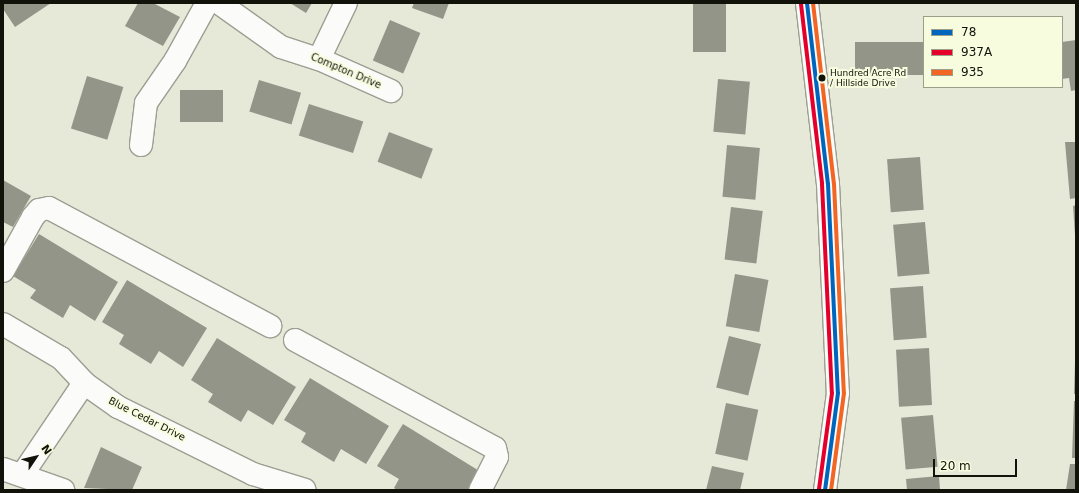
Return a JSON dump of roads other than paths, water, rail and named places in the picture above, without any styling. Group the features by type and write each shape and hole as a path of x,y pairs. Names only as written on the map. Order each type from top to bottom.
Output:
{"street":[{"path":"141,145 146,103 175,62 207,3"},
{"name":"Compton Drive","path":"219,3 281,47 319,59 391,91"},
{"path":"319,59 346,3"},
{"path":"807,3 828,184 838,393 825,490"},
{"path":"3,271 33,217 39,210 49,208 270,326"},
{"name":"Blue Cedar Drive","path":"3,324 61,358 84,383 118,407 253,474 305,490"},
{"path":"295,340 495,448 497,457 480,490"},
{"path":"64,490 13,472 84,383"}],"place":[{"name":"Hundred Acre Rd / Hillside Drive","path":"822,78"}]}
